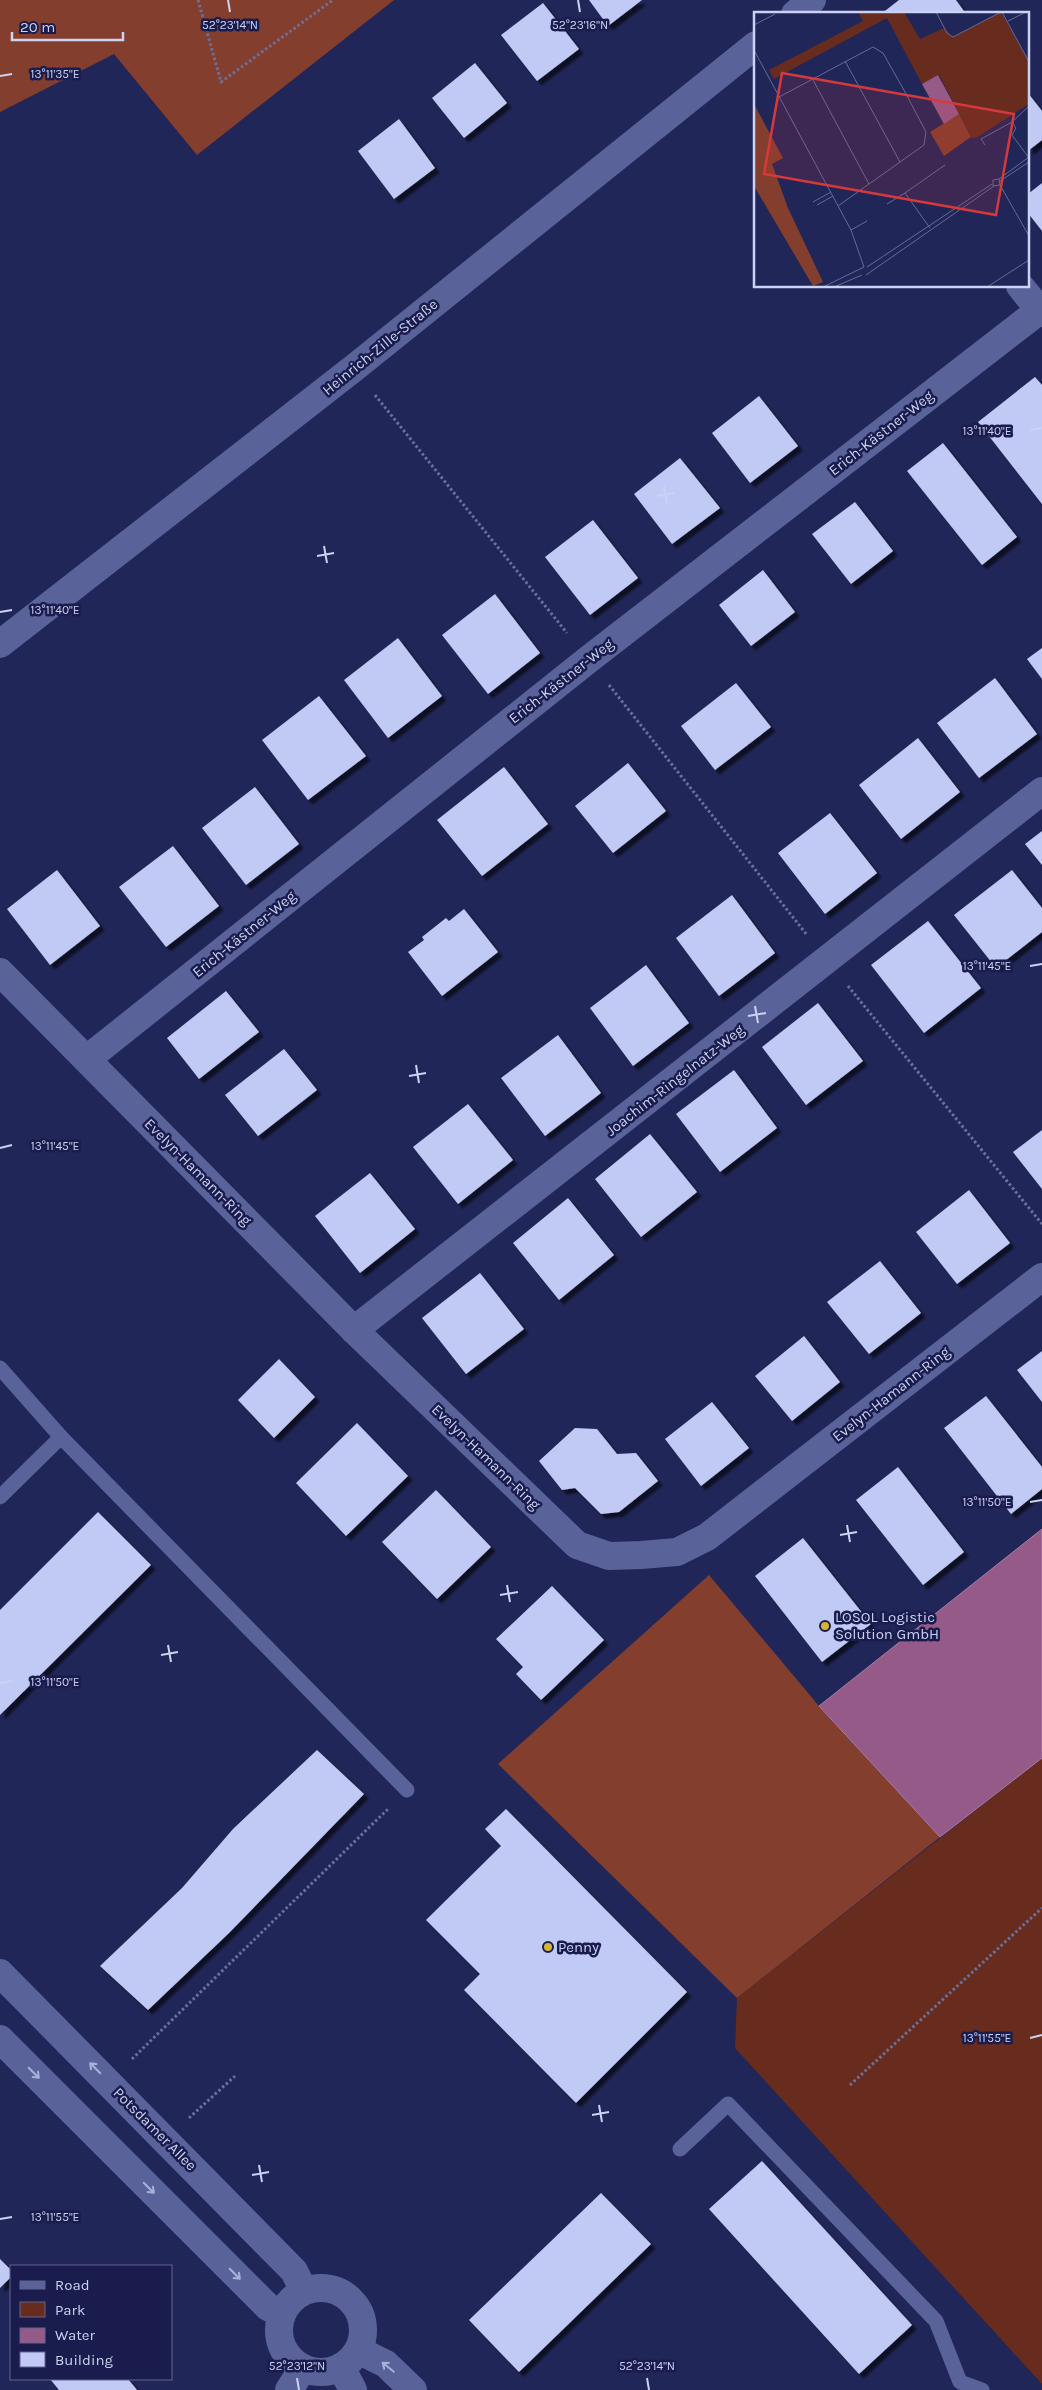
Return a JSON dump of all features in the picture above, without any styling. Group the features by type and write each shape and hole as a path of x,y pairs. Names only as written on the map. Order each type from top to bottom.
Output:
{"street":[{"name":"Heinrich-Zille-Straße","path":"0,644 354,368 754,47"},
{"path":"1022,288 1041,312"},
{"name":"Erich-Kästner-Weg","path":"87,1059 589,659 1041,312"},
{"name":"Joachim-Ringelnatz-Weg","path":"354,1330 1042,791"},
{"name":"Evelyn-Hamann-Ring","path":"0,972 354,1330 576,1545 609,1556 677,1552 707,1537 1042,1277"},
{"name":"Potsdamer Allee","path":"0,1973 294,2271 304,2291"},
{"path":"0,2039 268,2306 282,2314"},
{"path":"351,2369 363,2334 362,2317 354,2303 348,2297 331,2289 322,2288 304,2291 293,2298 282,2314 279,2329 282,2345 290,2358 296,2379 320,2372 351,2369 386,2364 413,2390"}],"lane":[{"path":"0,1368 61,1437 407,1790"},
{"path":"0,1497 61,1437"},
{"path":"680,2148 728,2104 936,2321 955,2386 982,2390"}],"path":[{"path":"198,0 222,82 333,0"},
{"path":"354,368 589,659 827,960 1042,1224"},
{"path":"130,2061 407,1790"},
{"path":"850,2085 1042,1908"},
{"path":"187,2120 234,2076"}],"green space":[{"path":"1042,1758 1042,2384 735,2048 737,1998"}],"shaded area":[{"path":"0,0 394,0 197,155 114,54 0,112"},
{"path":"709,1575 819,1706 940,1837 737,1998 498,1764"}],"water":[{"path":"1042,1529 1042,1758 940,1837 819,1706"}],"building":[{"path":"589,0 642,0 608,26"},
{"path":"899,0 956,0 965,12 884,12"},
{"path":"543,3 579,49 537,81 501,35"},
{"path":"475,63 507,103 464,138 432,98"},
{"path":"1030,96 1042,111 1042,140 1030,149"},
{"path":"399,119 435,168 394,199 358,151"},
{"path":"1042,183 1042,231 1030,216 1030,192"},
{"path":"1035,377 1042,385 1042,504 978,422"},
{"path":"759,396 798,446 750,483 712,433"},
{"path":"943,443 1017,537 982,565 907,471"},
{"path":"680,458 720,508 672,544 634,494"},
{"path":"855,502 893,551 851,584 812,534"},
{"path":"593,520 638,578 590,615 545,557"},
{"path":"763,570 795,612 751,646 719,605"},
{"path":"495,594 540,653 488,694 442,635"},
{"path":"398,638 442,696 388,738 344,680"},
{"path":"1042,648 1042,679 1027,659"},
{"path":"995,678 1037,734 979,778 937,723"},
{"path":"736,683 771,727 715,770 681,726"},
{"path":"319,696 366,756 308,800 262,740"},
{"path":"918,738 960,792 901,839 859,785"},
{"path":"628,763 666,811 613,853 575,806"},
{"path":"504,767 548,824 482,876 437,820"},
{"path":"255,787 299,844 246,885 202,828"},
{"path":"830,813 877,873 825,914 778,853"},
{"path":"1042,831 1042,865 1025,844"},
{"path":"173,846 219,906 166,947 119,887"},
{"path":"57,870 100,926 50,965 7,909"},
{"path":"1012,870 1042,908 1042,932 996,968 954,915"},
{"path":"732,895 775,953 719,996 676,938"},
{"path":"464,909 498,952 442,996 408,952 424,940 422,937 446,918 449,921"},
{"path":"928,921 981,988 924,1033 871,965"},
{"path":"646,965 689,1023 633,1066 590,1008"},
{"path":"226,991 259,1032 199,1079 167,1038"},
{"path":"818,1003 863,1061 806,1105 762,1047"},
{"path":"558,1035 601,1093 545,1136 501,1078"},
{"path":"284,1049 317,1090 258,1136 225,1095"},
{"path":"734,1070 777,1128 720,1172 676,1114"},
{"path":"468,1104 513,1160 458,1204 413,1147"},
{"path":"1042,1130 1042,1189 1013,1152"},
{"path":"650,1134 697,1192 641,1237 595,1179"},
{"path":"370,1173 415,1229 360,1273 315,1216"},
{"path":"969,1190 1010,1243 957,1284 916,1232"},
{"path":"568,1198 614,1255 559,1300 513,1243"},
{"path":"880,1261 921,1313 869,1354 827,1302"},
{"path":"480,1273 524,1329 466,1374 422,1318"},
{"path":"804,1336 840,1382 792,1421 755,1376"},
{"path":"1042,1351 1042,1402 1017,1370"},
{"path":"279,1359 315,1397 274,1438 238,1400"},
{"path":"986,1396 1042,1467 1042,1489 1011,1514 944,1428"},
{"path":"712,1402 749,1448 701,1486 665,1439"},
{"path":"357,1423 408,1476 346,1536 296,1483"},
{"path":"575,1428 597,1429 617,1454 636,1453 658,1481 619,1512 601,1514 575,1488 562,1490 539,1461"},
{"path":"898,1467 964,1552 923,1585 856,1500"},
{"path":"436,1490 491,1547 437,1599 382,1542"},
{"path":"98,1512 151,1565 0,1715 0,1610"},
{"path":"803,1538 871,1624 822,1662 755,1576"},
{"path":"552,1586 604,1640 541,1700 516,1674 523,1667 496,1639"},
{"path":"317,1750 364,1794 229,1933 148,2010 100,1966 182,1888 233,1829"},
{"name":"Penny","path":"506,1809 687,1992 576,2103 464,1990 480,1974 426,1920 501,1846 485,1829"},
{"path":"762,2161 912,2325 859,2374 709,2209"},
{"path":"601,2193 651,2244 519,2372 469,2320"},
{"path":"0,2259 10,2269 10,2278 0,2288"},
{"path":"51,2380 129,2380 137,2390 59,2390"}],"place":[{"name":"LOSOL Logistic Solution GmbH","path":"825,1626"},
{"name":"Penny","path":"548,1947"}]}
